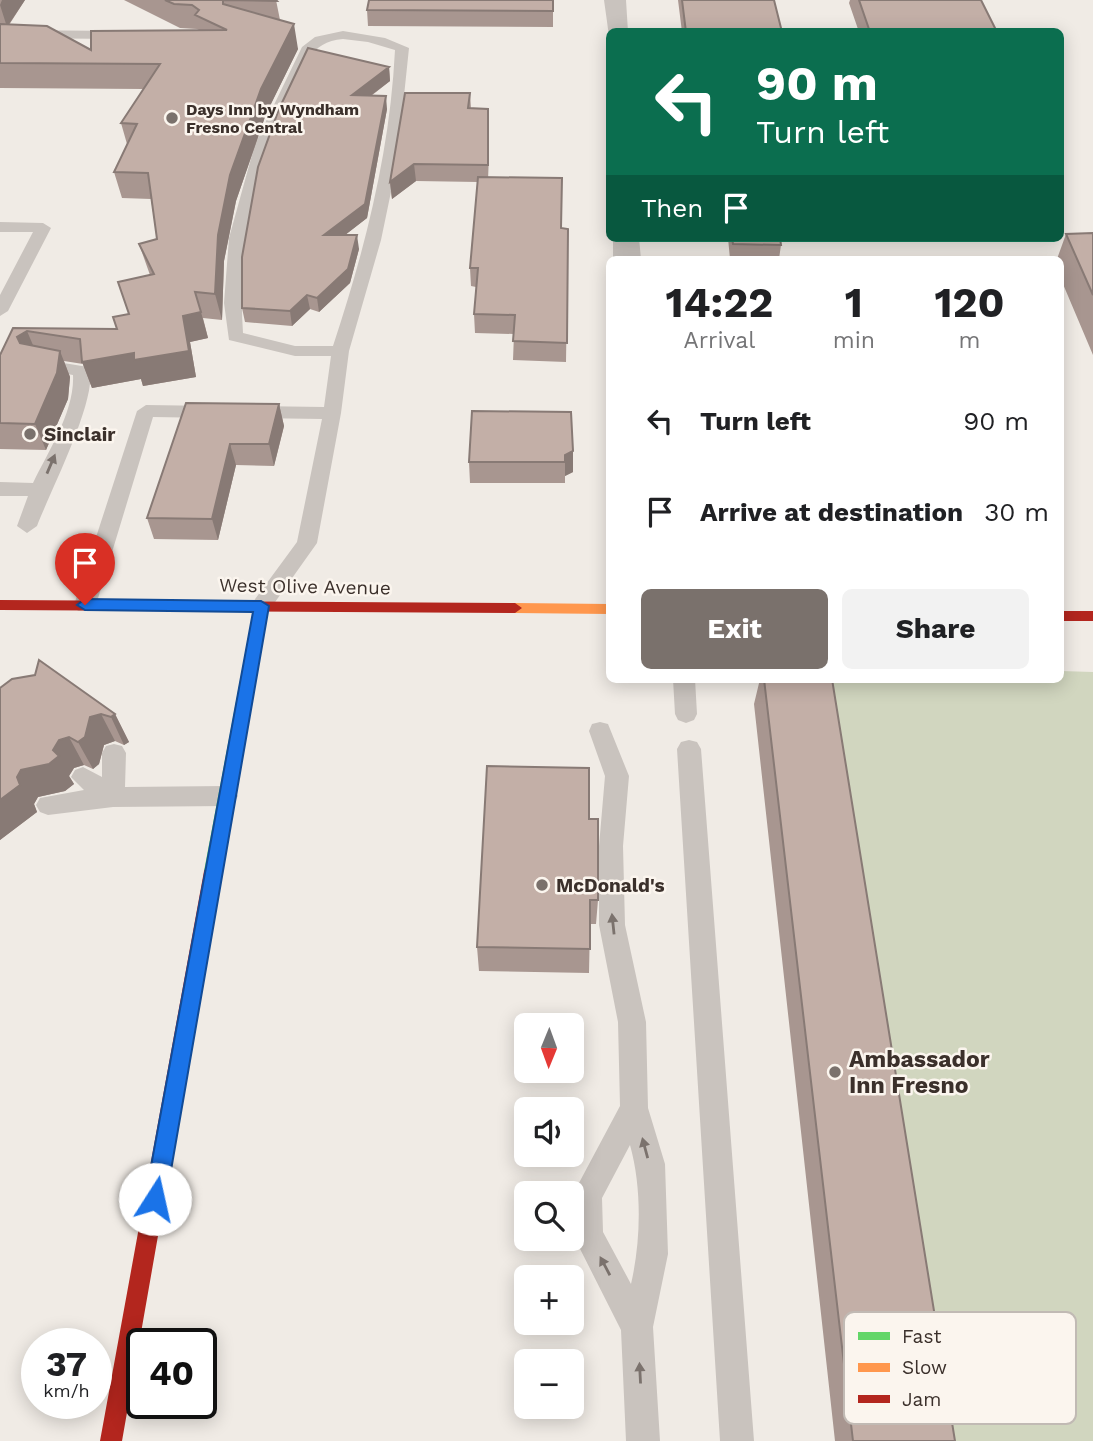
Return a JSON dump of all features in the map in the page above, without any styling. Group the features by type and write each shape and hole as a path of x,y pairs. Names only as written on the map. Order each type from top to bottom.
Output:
{"street":[{"path":"615,0 617,28"},
{"name":"West Olive Avenue","path":"0,605 606,609"},
{"path":"111,1441 261,606"},
{"path":"1064,616 1093,616"}],"lane":[{"path":"0,34 140,35"},
{"path":"261,606 307,543 332,413 340,351 368,267 402,91 402,48 371,37 330,37 310,47 260,149 237,222 231,299 235,336 295,351 340,351"},
{"path":"0,227 43,228 0,311"},
{"path":"27,526 84,378 82,371 71,366 39,364"},
{"path":"85,605 146,411 332,413"},
{"path":"0,489 40,490"},
{"path":"684,683 686,714"},
{"path":"600,730 617,776 611,846 612,925 632,1022 634,1108 650,1164 653,1254 637,1326 643,1441"},
{"path":"689,749 737,1441"},
{"path":"113,797 114,753"},
{"path":"83,777 113,797"},
{"path":"48,805 113,797 226,796"},
{"path":"634,1108 587,1196 587,1209 588,1235 637,1326"}],"green space":[{"path":"1064,671 1093,672 1093,1441 912,1441 910,1424 1076,1424 1076,1312 894,1312 804,683 1064,683"}],"building":[{"path":"165,0 223,0 223,4 294,24 261,89 230,175 218,235 215,294 195,292 201,312 183,316 189,351 134,360 134,353 82,362 80,339 27,331 17,337 20,343 60,351 57,373 35,424 0,423 0,355 13,328 117,329 113,317 129,314 118,282 154,274 139,244 157,239 148,173 114,172 137,124 121,123 160,64 0,63 0,24 47,26 91,50 91,31 227,30 195,15 199,10 192,5 174,4"},
{"path":"369,0 553,0 553,11 367,10"},
{"path":"682,0 774,0 781,28 686,28"},
{"path":"859,0 981,0 995,28 869,28"},
{"path":"308,48 389,67 352,95 386,96 365,204 324,235 357,235 348,269 317,298 307,295 290,311 242,308 242,257 258,167 279,109"},
{"path":"405,93 470,93 468,108 488,109 488,165 414,164 390,182"},
{"path":"478,177 562,178 561,228 568,229 567,343 513,341 515,315 474,314 478,268 470,268"},
{"path":"1093,233 1093,295 1066,234"},
{"path":"781,242 781,245 733,244"},
{"path":"186,403 279,404 269,444 230,444 212,519 147,518"},
{"path":"472,411 571,412 573,451 565,455 565,462 469,462"},
{"path":"39,660 115,714 111,717 101,714 90,717 85,737 78,742 69,737 59,740 53,750 59,756 49,764 21,770 17,777 20,785 0,800 0,688 12,679 35,675"},
{"name":"Ambassador Inn Fresno","path":"764,683 833,683 934,1312 844,1312 844,1364"},
{"name":"McDonald's","path":"487,766 589,768 589,819 598,819 598,900 590,900 590,949 477,947"},
{"name":"Ambassador Inn Fresno","path":"851,1424 952,1424 955,1441 853,1441"}],"traffic: fast":[{"path":"213,871 261,606"}],"traffic: slow":[{"path":"515,608 606,609"}],"traffic: jam":[{"path":"0,605 515,608"},
{"path":"1064,616 1093,616"},
{"path":"111,1441 213,871"}],"place":[{"name":"Days Inn by Wyndham Fresno Central","path":"172,118"},
{"name":"Sinclair","path":"30,434"},
{"name":"McDonald's","path":"542,885"},
{"name":"Ambassador Inn Fresno","path":"835,1072"}],"route":[{"path":"85,605 261,606 155,1199"}]}
